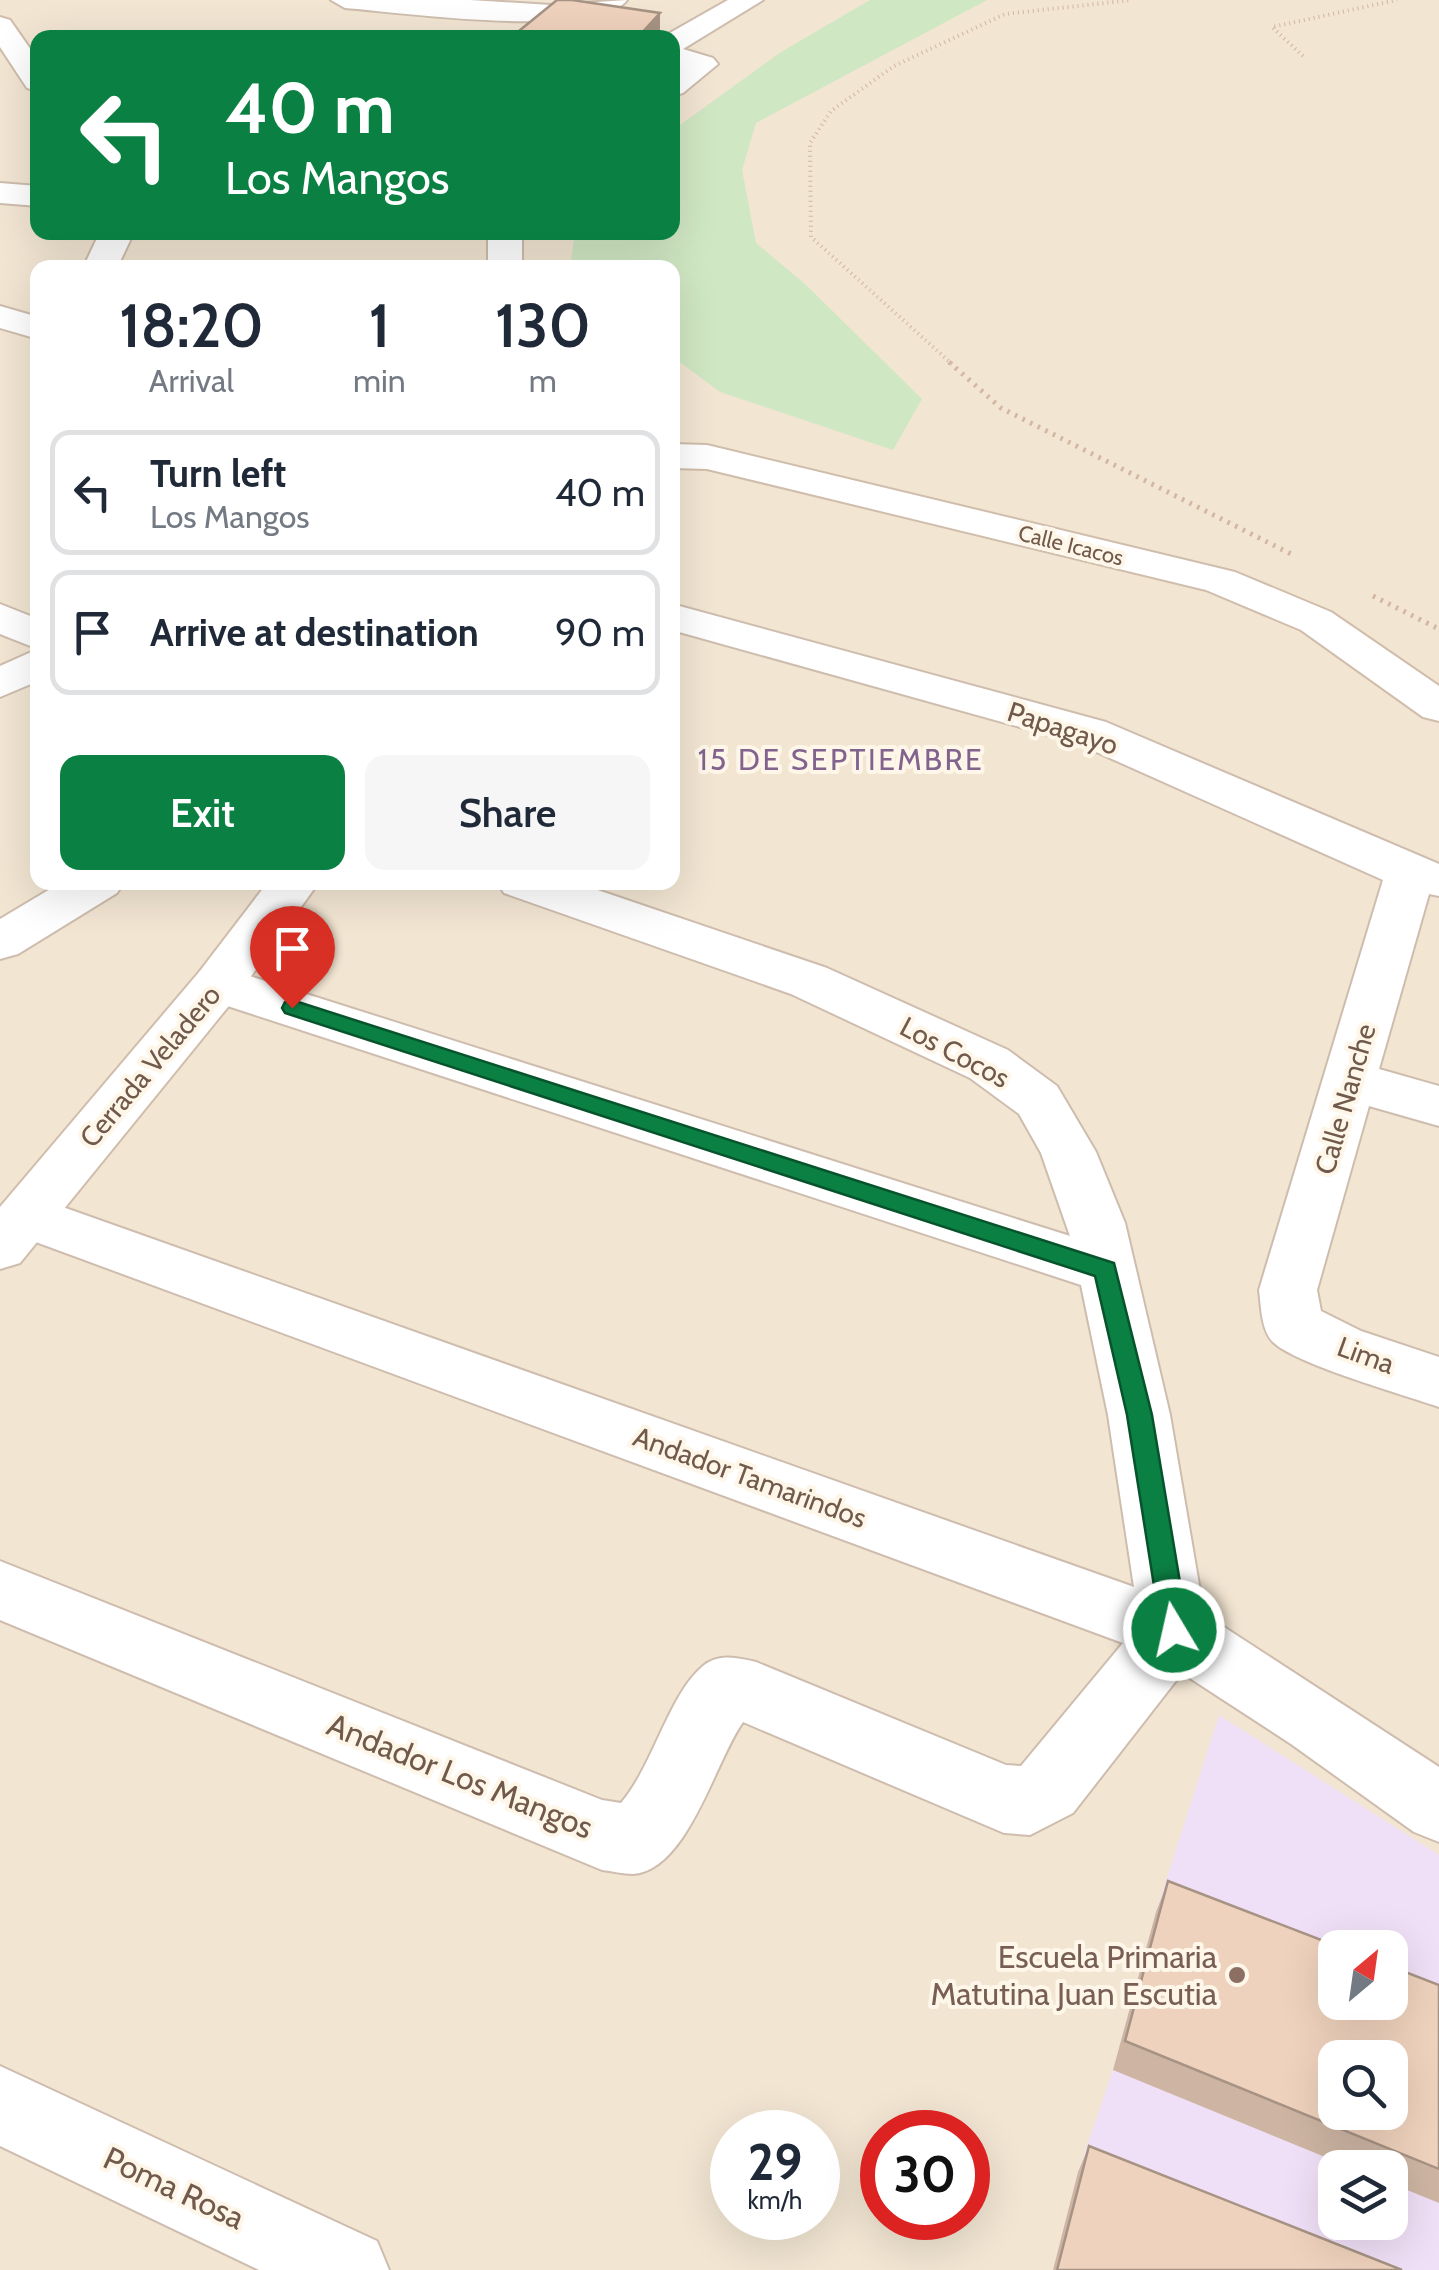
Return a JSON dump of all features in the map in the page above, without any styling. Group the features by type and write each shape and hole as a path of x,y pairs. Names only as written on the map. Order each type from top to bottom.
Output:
{"street":[{"path":"345,0 557,7 576,13 614,0"},
{"path":"680,39 749,0"},
{"path":"532,30 557,7"},
{"path":"0,26 18,54"},
{"path":"680,57 703,64 680,81"},
{"path":"0,193 30,195"},
{"path":"0,317 30,326"},
{"name":"Calle Icacos","path":"680,456 707,457 1220,581 1316,621 1439,708"},
{"path":"0,616 30,632"},
{"name":"Papagayo","path":"680,618 1090,732 1424,877"},
{"path":"0,684 30,667"},
{"name":"Calle Nanche","path":"1294,1325 1288,1290 1352,1081 1424,877"},
{"path":"0,942 87,890"},
{"name":"Cerrada Veladero","path":"13,1232 218,984 290,890"},
{"name":"Los Cocos","path":"545,890 809,980 989,1064 1038,1100 1060,1139 1096,1224 1140,1415 1174,1630"},
{"path":"218,984 1106,1270"},
{"path":"1352,1081 1439,1106"},
{"name":"Andador Tamarindos","path":"13,1232 1174,1630 1316,1721 1439,1808"},
{"name":"Lima","path":"1294,1325 1340,1348 1439,1382"},
{"name":"Andador Los Mangos","path":"0,1590 602,1835 635,1839 656,1820 713,1704 728,1687 756,1693 1004,1799 1030,1801 1048,1789 1174,1630"},
{"name":"Poma Rosa","path":"0,2106 348,2270"}],"path":[{"path":"1132,0 1005,14 894,66 831,111 810,143 811,237 1001,408 1299,558"},
{"path":"1303,56 1272,27 1398,0"},
{"path":"1369,594 1439,629"}],"shaded area":[{"path":"0,0 1439,0 1439,2270 0,2270"},
{"name":"Escuela Primaria Matutina Juan Escutia","path":"1219,1715 1439,1855 1439,2270 1053,2270 1078,2172 1113,2070 1156,1912"}],"green space":[{"path":"870,0 987,0 756,123 742,170 756,243 805,284 922,399 893,450 720,392 680,362 680,260 571,260 574,240 680,240 680,125 781,52"}],"building":[{"path":"557,0 660,13 644,30 520,30"},
{"path":"1168,1881 1318,1939 1318,2020 1408,2020 1408,1973 1439,1985 1439,2169 1408,2156 1408,2150 1392,2150 1343,2130 1408,2130 1408,2040 1318,2040 1318,2120 1125,2041"},
{"path":"1089,2146 1318,2237 1318,2240 1402,2270 1057,2270"}],"place":[{"name":"Escuela Primaria Matutina Juan Escutia","path":"1237,1975"}],"district":[{"name":"15 DE SEPTIEMBRE","path":"841,760"}],"route":[{"path":"292,1008 1106,1270 1140,1415 1174,1630"}]}
